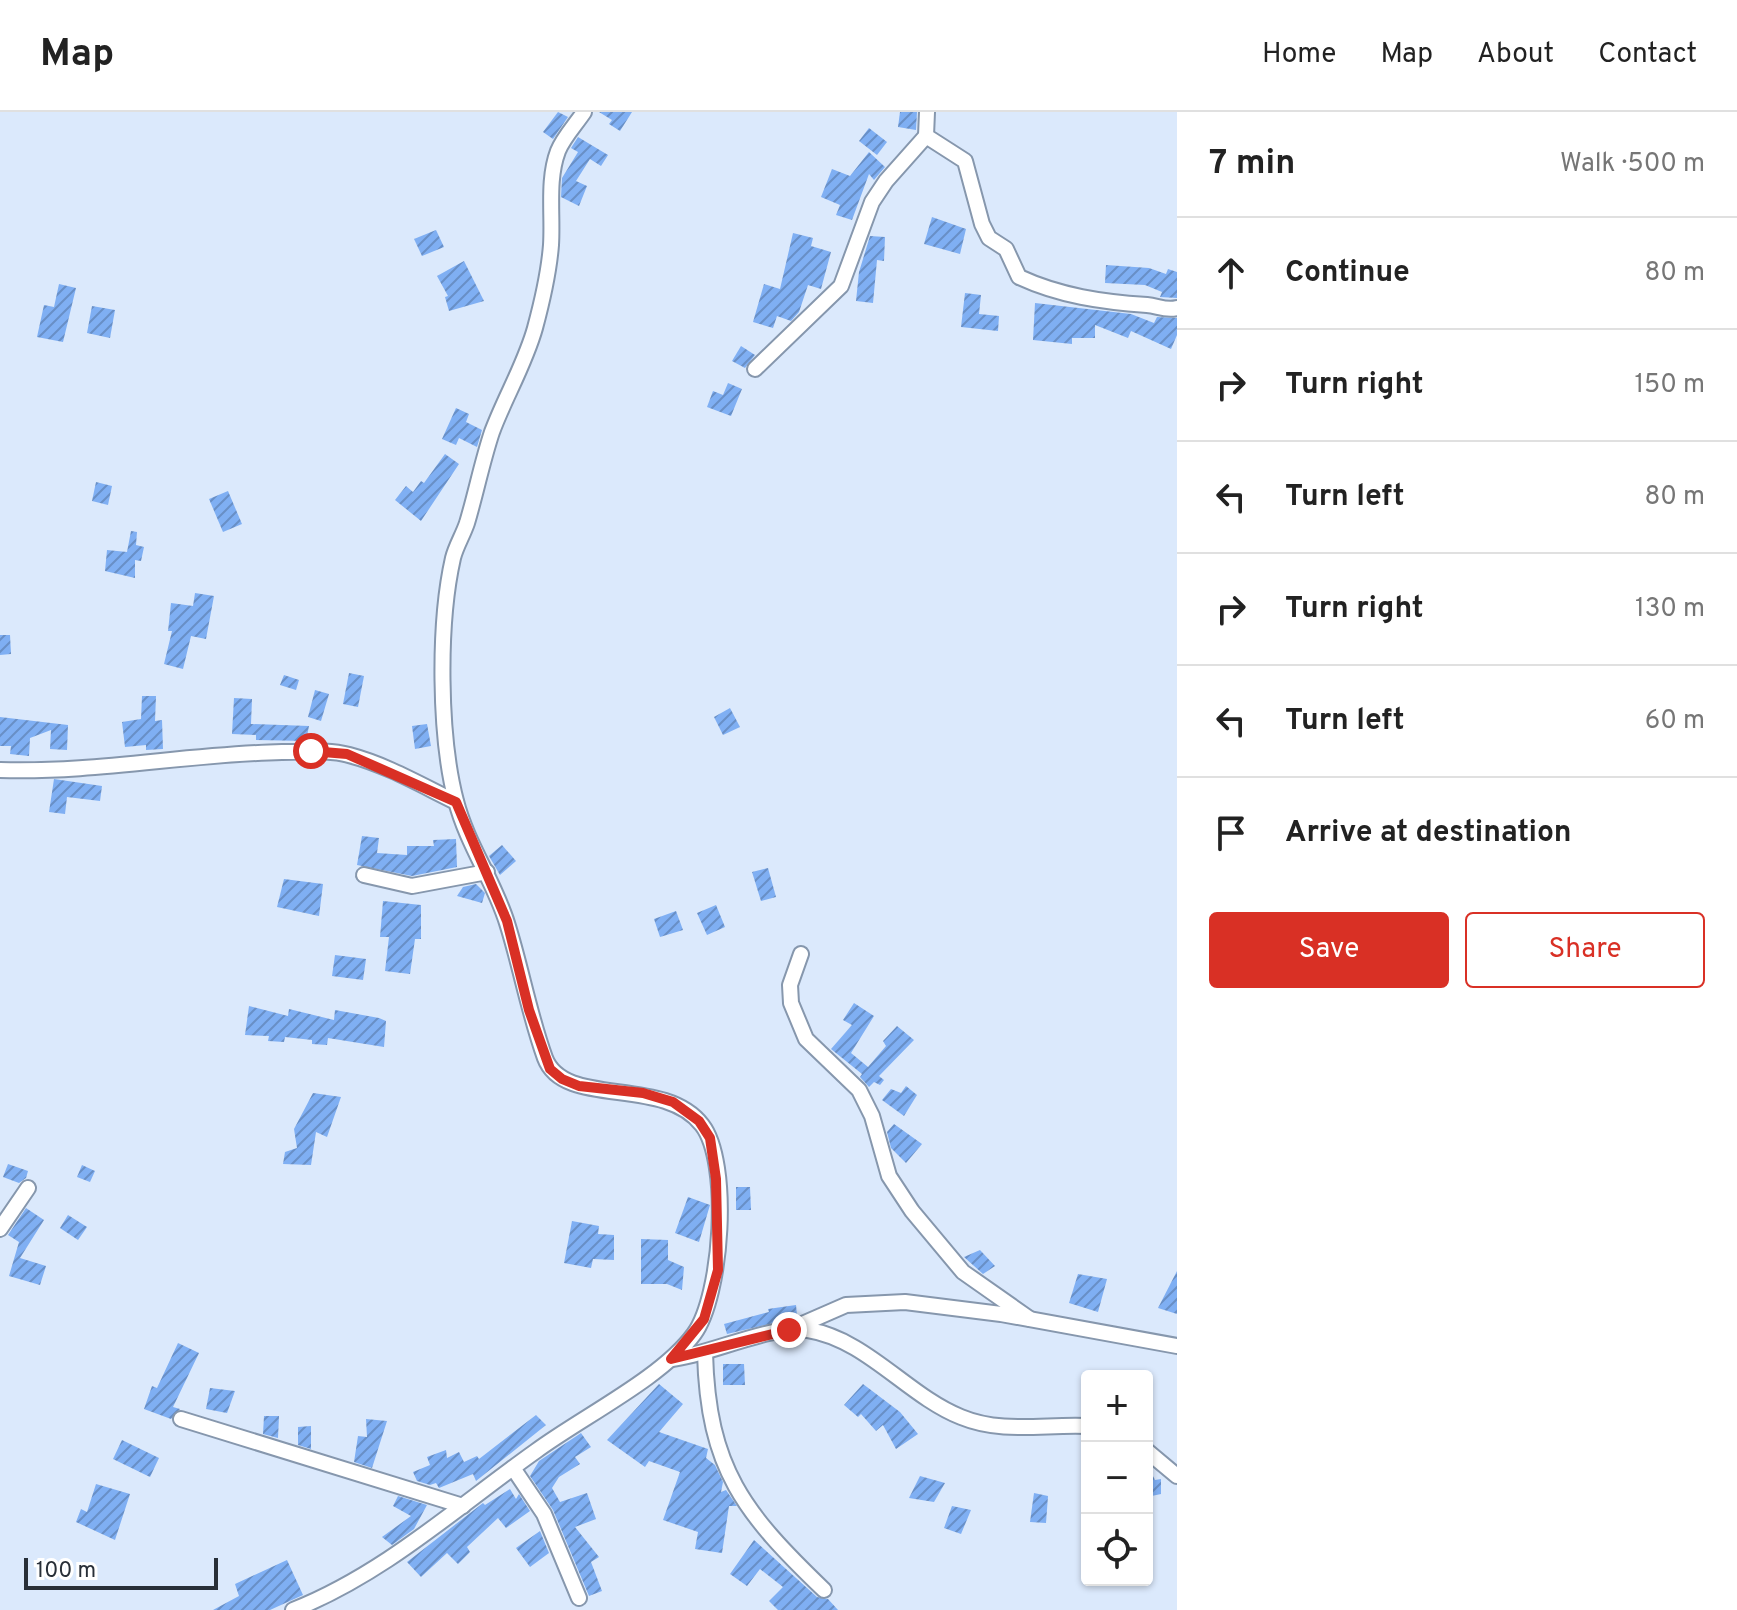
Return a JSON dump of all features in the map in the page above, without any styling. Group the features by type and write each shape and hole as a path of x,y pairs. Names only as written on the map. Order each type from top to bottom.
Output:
{"street":[{"path":"293,1610 364,1575 671,1359 704,1319 718,1270 716,1179 710,1138 699,1121 673,1102 643,1093 579,1086 562,1079 550,1069 529,1010 507,921 456,802 444,715 445,642 454,553 466,526 492,432 535,329 551,248 551,194 558,150 584,112"},
{"path":"755,369 841,286 872,202 886,181 926,136 927,112"},
{"path":"926,136 965,161 982,224 989,238 1006,249 1019,277 1048,290 1076,297 1149,305 1168,311 1177,308"},
{"path":"0,770 94,768 226,753 311,751 347,754 456,802"},
{"path":"364,875 412,886 487,872"},
{"path":"801,954 790,985 791,1003 806,1039 859,1090 872,1116 889,1176 912,1211 963,1272 1030,1319"},
{"path":"0,1229 28,1188"},
{"path":"671,1359 789,1330 831,1309 880,1302 1030,1319 1177,1346"},
{"path":"789,1330 827,1335 940,1407 979,1424 999,1428 1081,1426"},
{"path":"705,1353 712,1422 719,1449 739,1496 768,1536 824,1590"},
{"path":"181,1419 463,1506"},
{"path":"1153,1456 1177,1476"},
{"path":"513,1468 544,1514 579,1598"}],"building":[{"path":"558,112 568,117 553,139 543,132"},
{"path":"599,112 632,112 620,131 609,124 612,120"},
{"path":"900,112 917,112 916,130 898,127"},
{"path":"869,128 887,142 877,155 859,141"},
{"path":"578,137 608,155 601,166 590,159 576,181 587,186 579,206 561,197 562,178 578,152 571,148"},
{"path":"869,152 885,167 874,180 869,174 852,220 836,215 840,205 821,197 832,169 850,176"},
{"path":"932,217 966,229 960,254 924,244"},
{"path":"436,230 444,247 422,256 414,239"},
{"path":"793,233 813,238 811,246 831,252 821,289 808,285 799,312 791,321 777,316 773,328 753,322 764,284 780,289"},
{"path":"870,236 885,237 884,261 877,260 873,303 856,301 859,272"},
{"path":"464,261 484,301 449,311 445,297 448,296 437,276"},
{"path":"1106,265 1149,268 1166,274 1168,269 1177,272 1177,298 1160,297 1162,292 1145,285 1105,283"},
{"path":"59,284 76,288 63,342 37,337 44,305 54,307"},
{"path":"965,293 981,295 979,314 999,316 998,331 961,327"},
{"path":"1035,303 1131,314 1154,323 1157,317 1177,318 1177,335 1171,349 1131,331 1128,338 1095,325 1095,338 1072,338 1072,344 1033,340"},
{"path":"92,306 115,310 110,338 87,333"},
{"path":"741,346 755,355 745,368 732,361"},
{"path":"728,383 742,389 731,416 707,407 713,391 723,395"},
{"path":"456,408 469,414 466,422 482,430 477,447 459,438 456,445 442,439"},
{"path":"445,454 459,464 421,521 395,500 406,486 413,492 421,481 424,483"},
{"path":"96,482 112,486 108,505 92,501"},
{"path":"228,491 242,524 223,532 209,499"},
{"path":"131,531 137,532 136,545 144,547 141,561 135,560 135,578 105,571 107,550 127,552"},
{"path":"195,593 214,596 206,639 191,636 183,669 164,664 172,631 168,631 171,603 193,606"},
{"path":"0,635 10,635 11,654 0,655"},
{"path":"349,673 364,676 358,707 343,704"},
{"path":"284,675 299,680 296,690 280,685"},
{"path":"315,690 329,694 321,721 308,717"},
{"path":"142,696 156,696 155,721 162,720 163,749 146,750 146,745 125,747 122,722 141,719"},
{"path":"234,698 252,699 251,724 309,726 306,741 256,740 256,735 232,734"},
{"path":"730,708 740,727 723,735 714,717"},
{"path":"0,717 68,725 67,750 50,749 51,730 30,738 29,756 10,754 11,746 0,746"},
{"path":"427,724 431,746 415,749 412,726"},
{"path":"54,779 102,786 100,801 67,797 65,814 49,812"},
{"path":"362,836 379,838 377,853 407,855 407,846 434,846 433,840 456,839 457,867 412,876 357,865"},
{"path":"502,845 516,861 500,875 489,856"},
{"path":"768,868 776,897 761,901 752,872"},
{"path":"284,879 323,884 319,916 277,907"},
{"path":"476,884 485,893 482,903 457,896 463,887"},
{"path":"383,901 421,905 421,939 415,939 410,974 385,971 389,937 380,937"},
{"path":"716,905 725,927 707,935 697,913"},
{"path":"676,911 683,930 660,937 654,919"},
{"path":"335,955 366,959 363,980 332,976"},
{"path":"854,1003 874,1016 851,1053 868,1067 886,1046 883,1041 897,1026 914,1040 879,1076 884,1080 880,1085 874,1082 869,1087 860,1077 862,1074 831,1049 852,1025 843,1020"},
{"path":"249,1006 288,1016 289,1009 334,1020 335,1010 379,1018 386,1021 384,1047 328,1038 327,1045 285,1037 284,1042 268,1041 269,1036 245,1035"},
{"path":"906,1086 917,1095 904,1116 882,1100 891,1089 901,1093"},
{"path":"313,1093 341,1097 327,1137 316,1132 311,1165 283,1164 285,1152 297,1148 294,1129"},
{"path":"894,1124 922,1144 906,1163 891,1148 887,1132"},
{"path":"8,1164 28,1171 26,1178 19,1183 3,1177"},
{"path":"82,1165 95,1171 90,1182 77,1177"},
{"path":"736,1187 750,1187 751,1210 736,1210"},
{"path":"688,1197 710,1205 699,1242 675,1233"},
{"path":"26,1208 44,1220 20,1258 46,1266 40,1285 9,1276 19,1242 8,1235"},
{"path":"68,1215 87,1227 78,1240 60,1228"},
{"path":"572,1221 599,1226 598,1234 614,1235 614,1260 593,1259 591,1268 564,1263"},
{"path":"641,1239 668,1240 668,1260 684,1267 682,1290 667,1284 641,1284"},
{"path":"980,1250 995,1266 983,1274 964,1257"},
{"path":"1177,1271 1177,1314 1158,1308"},
{"path":"1078,1274 1107,1279 1098,1312 1069,1303"},
{"path":"796,1305 797,1315 787,1320 727,1334 724,1324 769,1312 768,1309"},
{"path":"178,1343 199,1353 173,1407 180,1409 171,1419 144,1409 152,1386 157,1388"},
{"path":"723,1364 744,1364 745,1385 723,1385"},
{"path":"659,1384 683,1404 659,1432 708,1449 706,1458 715,1465 723,1482 721,1492 726,1490 737,1506 729,1506 722,1553 695,1549 698,1532 663,1520 680,1472 649,1461 645,1467 607,1440"},
{"path":"863,1384 900,1412 918,1434 896,1449 883,1425 876,1431 861,1414 858,1417 844,1405"},
{"path":"210,1388 235,1391 227,1413 206,1409"},
{"path":"536,1415 546,1425 476,1481 473,1474 439,1488 436,1483 430,1485 417,1481 413,1472 430,1465 427,1457 446,1450 447,1458 459,1452 464,1462 477,1456 479,1459"},
{"path":"264,1416 279,1416 278,1438 263,1434"},
{"path":"366,1419 387,1421 372,1468 354,1462 358,1436 367,1437"},
{"path":"311,1426 311,1449 298,1445 298,1427"},
{"path":"581,1433 591,1447 575,1457 580,1464 559,1477 552,1488 560,1502 587,1493 596,1519 575,1527 599,1557 591,1562 602,1591 589,1596 553,1510 530,1476 539,1461"},
{"path":"122,1440 159,1458 150,1477 113,1459"},
{"path":"920,1476 945,1483 934,1502 909,1498"},
{"path":"1153,1476 1155,1480 1161,1479 1161,1494 1153,1496"},
{"path":"96,1484 130,1494 115,1540 76,1522 81,1509 87,1512"},
{"path":"510,1489 516,1499 519,1494 530,1511 506,1528 498,1518 467,1547 470,1552 458,1564 447,1553 421,1577 407,1562 483,1503 485,1505"},
{"path":"1034,1493 1048,1496 1046,1523 1030,1522"},
{"path":"398,1496 427,1505 414,1529 392,1545 382,1537 411,1516 393,1506"},
{"path":"952,1506 971,1510 961,1534 944,1528"},
{"path":"540,1531 549,1553 530,1567 516,1548"},
{"path":"754,1540 817,1597 828,1599 838,1610 778,1610 769,1601 783,1587 760,1569 747,1586 730,1574"},
{"path":"287,1560 303,1595 270,1610 213,1610 239,1596 235,1584"}],"route":[{"path":"311,751 347,754 385,768 456,802 507,921 529,1010 546,1060 558,1077 579,1086 643,1093 673,1102 687,1110 705,1129 714,1158 719,1229 718,1270 704,1319 671,1359 727,1348 789,1330"}]}
